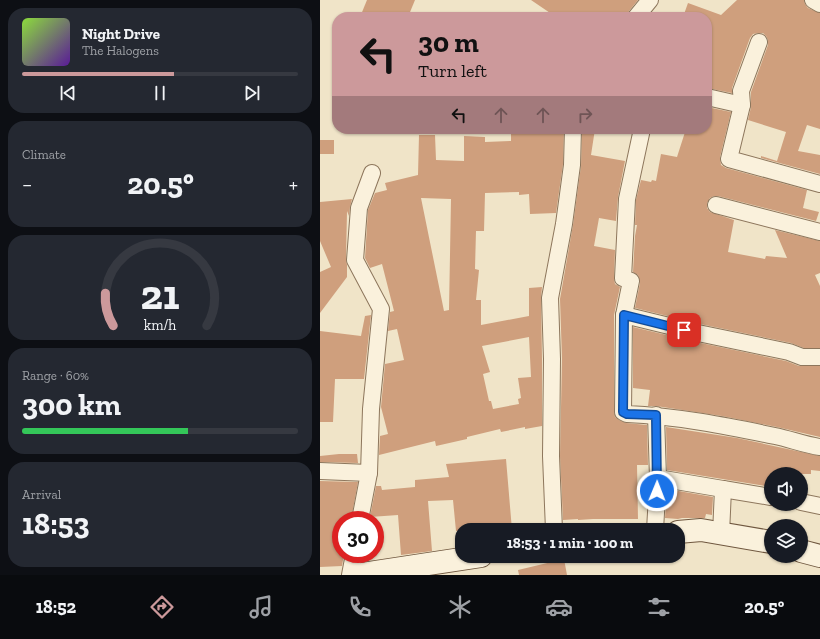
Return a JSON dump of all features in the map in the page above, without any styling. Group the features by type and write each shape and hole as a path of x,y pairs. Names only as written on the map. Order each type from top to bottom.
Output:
{"street":[{"path":"640,12 650,0"},
{"path":"812,0 820,4"},
{"path":"758,42 740,91 742,105 728,158 820,184"},
{"path":"712,98 742,105"},
{"path":"554,523 551,456 552,359 550,298 564,224 572,165 573,134"},
{"path":"641,134 627,199 623,278 630,281 624,315 623,412 627,414 656,415 777,436 820,447"},
{"path":"362,511 369,473 372,409 380,309 355,260 359,208 372,173"},
{"path":"716,205 820,232"},
{"path":"624,315 698,333 789,352 802,357 820,356"},
{"path":"656,415 658,478 656,523"},
{"path":"320,471 369,473"},
{"path":"658,478 764,496"},
{"path":"721,534 723,489"},
{"path":"808,503 820,506"},
{"path":"685,531 701,530 764,541"},
{"path":"808,553 820,556"},
{"path":"356,575 455,560"},
{"path":"350,575 352,563"}],"building":[{"path":"367,0 415,0 410,12 362,12"},
{"path":"531,0 638,0 629,12 549,12"},
{"path":"737,0 804,0 808,8 820,13 820,129 807,125 798,151 820,155 820,174 761,158 761,156 777,161 786,132 748,120 751,107 751,92 768,45 768,40 763,33 753,34 750,38 732,88 732,93 712,89 712,12 685,12 688,3 721,15"},
{"path":"712,108 731,112 720,157 721,165 726,168 807,190 803,208 819,212 816,221 718,196 710,198 707,203 707,208 710,212 734,220 728,252 765,259 766,256 787,258 775,230 820,241 820,273 815,275 820,286 820,348 804,348 791,343 700,324 635,308 640,283 638,275 633,272 637,225 635,225 636,200 641,180 651,182 652,180 656,181 661,154 677,157 684,134 712,134"},
{"path":"511,134 564,134 563,164 556,213 530,214 529,194 519,195 519,192 485,193 484,231 476,231 475,269 479,270 476,300 481,300 481,325 529,316 529,288 542,287 542,426 525,429 525,427 501,432 500,429 436,446 435,441 379,455 380,436 388,434 381,407 385,364 404,360 397,329 388,331 390,312 394,311 382,264 370,268 365,258 368,210 375,193 387,190 385,183 418,175 419,135 435,135 436,160 464,161 464,136 485,137 485,142 511,141","holes":["421,198 451,199 449,310 444,311","529,337 531,377 518,378 521,398 518,399 519,404 493,409 491,401 489,401 483,374 490,372 482,346"]},
{"path":"582,134 594,134 591,155 625,161 618,197 616,221 599,218 594,246 615,250 614,278 615,284 620,287 614,315 615,417 626,423 647,425 648,465 637,465 638,519 563,520 560,456 562,359 560,299 573,225 581,166"},
{"path":"320,140 334,140 334,154 320,154"},
{"path":"352,199 349,216 347,211 347,277 320,313 320,272 331,267 320,241 320,202"},
{"path":"371,315 364,379 335,379 333,422 320,422 320,331 361,336 365,316"},
{"path":"633,327 786,361 799,366 820,366 820,437 722,416 648,406 650,390 633,388"},
{"path":"666,427 737,438 820,456 820,471 811,470 811,474 808,474 808,467 764,467 764,486 667,470"},
{"path":"357,454 358,463 320,462 320,456"},
{"path":"506,459 511,523 455,523 453,500 428,501 432,551 401,555 398,515 384,516 384,511 371,511 376,486 381,486 382,490 415,487 415,480 449,477 446,464"},
{"path":"320,481 358,482 353,511 332,511 332,563 342,563 342,566 320,567"},
{"path":"667,489 713,497 712,515 706,514 705,518 665,518"},
{"path":"547,563 565,563 567,575 519,575 518,570"}],"route":[{"path":"657,491 656,415 627,414 623,412 624,315 684,330"}]}
